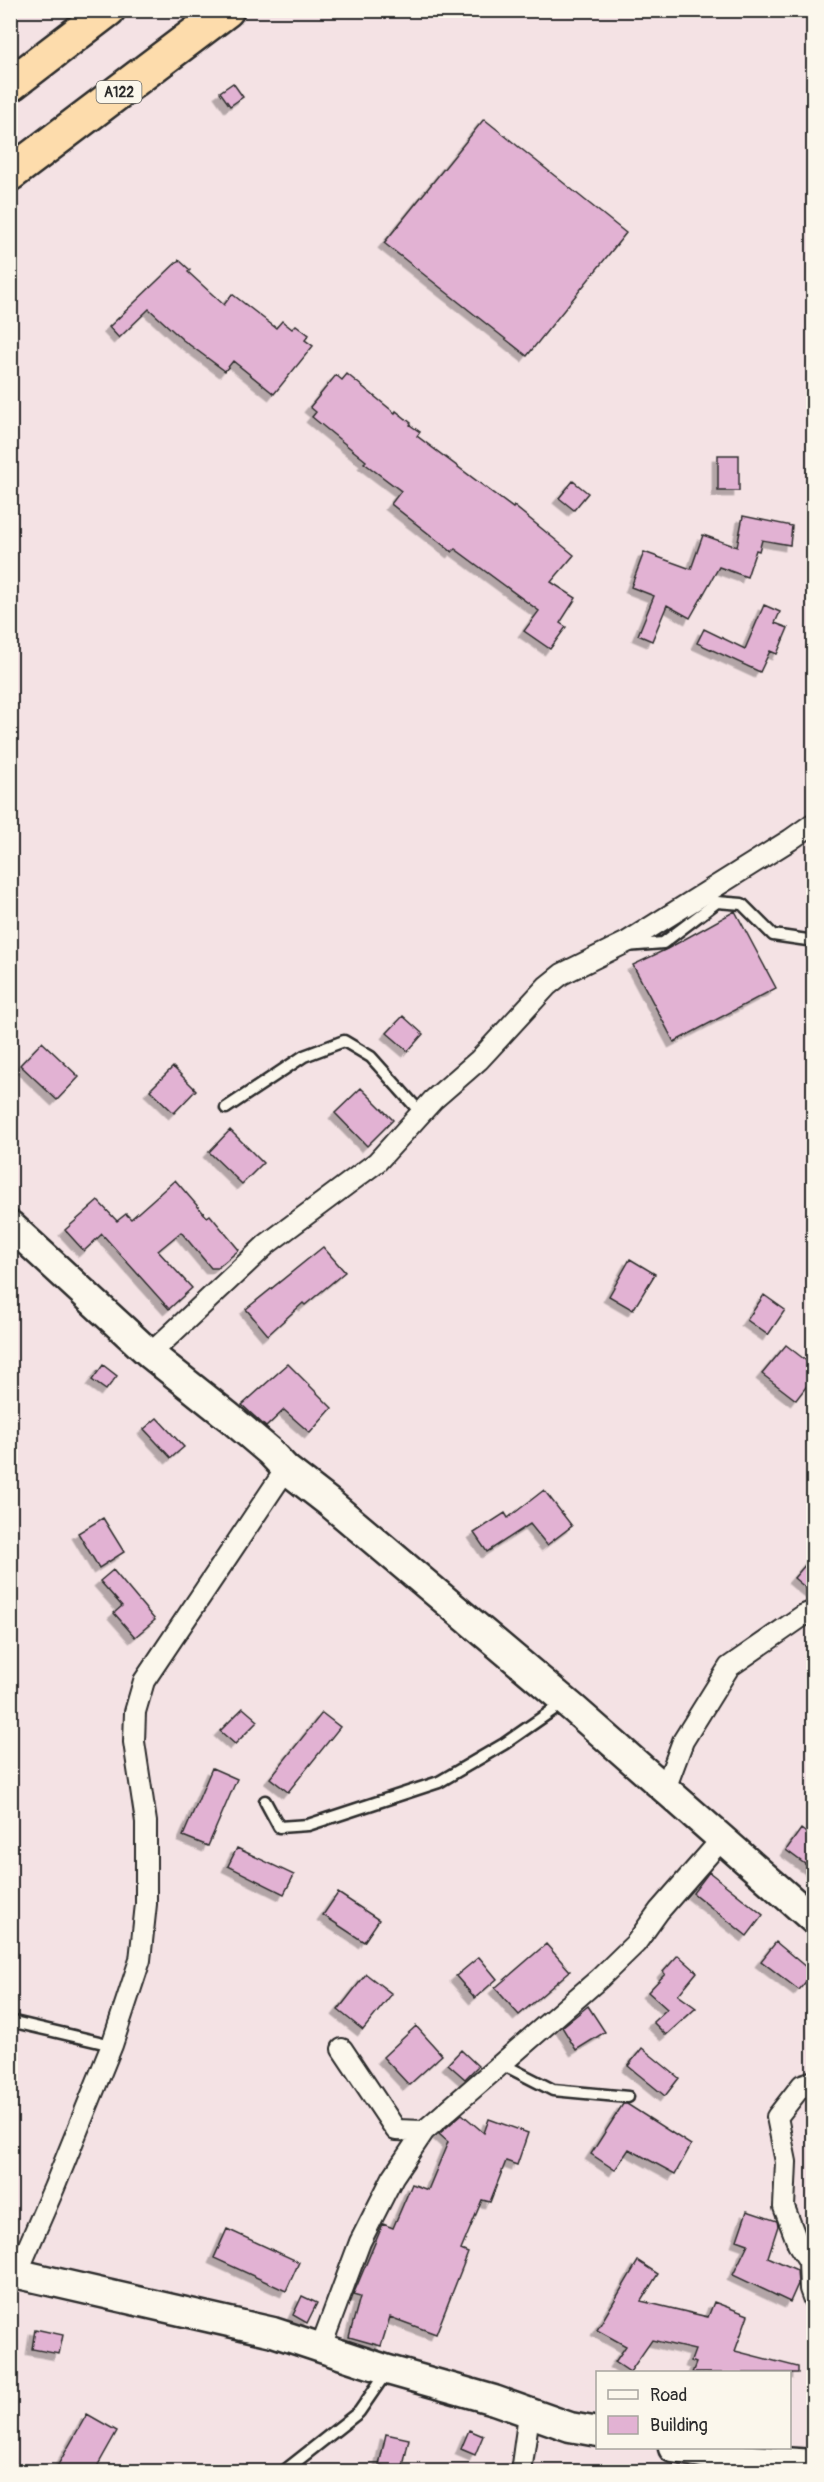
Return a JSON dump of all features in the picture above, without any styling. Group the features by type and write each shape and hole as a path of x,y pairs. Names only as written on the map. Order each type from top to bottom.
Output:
{"highway":[{"path":"10,85 108,10"},
{"name":"A122","path":"10,174 227,10"}],"main road":[{"path":"10,1225 150,1354 269,1450 286,1469 566,1701 813,1920"},
{"path":"14,2272 273,2332 388,2370 495,2400 570,2427 596,2432"},
{"path":"679,2449 736,2459 813,2464"}],"street":[{"path":"150,1354 267,1244 377,1162 421,1113 479,1060 547,986 562,974 617,947 790,840 813,823"},
{"path":"14,2272 54,2188 112,2044 140,1960 146,1904 146,1822 134,1742 135,1712 144,1681 286,1469"},
{"path":"665,1789 683,1741 729,1667 813,1611"},
{"path":"320,2349 360,2242 393,2177 424,2131 600,1978 636,1943 658,1911 722,1839"},
{"path":"342,2049 396,2130 424,2131"},
{"path":"813,2081 802,2085 777,2117 786,2162 784,2207 798,2244 809,2261 810,2289 813,2300"},
{"path":"521,2472 529,2414"}],"lane":[{"path":"617,947 663,943 717,902 742,904 773,935 813,941"},
{"path":"226,1108 304,1056 344,1041 371,1058 421,1113"},
{"path":"265,1802 279,1827 308,1825 438,1782 504,1744 566,1701"},
{"path":"10,2021 112,2044"},
{"path":"502,2064 553,2090 628,2097"},
{"path":"283,2472 359,2412 388,2370"}],"building":[{"path":"233,83 243,97 230,106 220,92"},
{"path":"484,119 626,233 527,356 384,243"},
{"path":"179,260 190,270 188,272 224,305 232,294 276,328 282,321 292,329 296,325 309,335 305,340 313,346 274,394 233,361 225,371 183,340 149,309 119,338 109,327"},
{"path":"347,374 411,423 410,425 420,432 417,436 513,508 514,506 574,555 551,582 576,598 560,623 566,627 550,649 524,631 539,611 455,549 452,552 391,504 401,491 364,463 366,461 312,417 316,412 310,407 336,375 342,380"},
{"path":"718,455 739,455 739,491 718,491"},
{"path":"573,481 588,493 574,510 559,498"},
{"path":"743,516 792,526 790,545 762,540 759,551 756,550 747,577 719,567 690,618 667,605 652,641 638,635 654,596 631,587 644,552 691,569 703,535 737,547"},
{"path":"764,605 780,612 775,623 788,628 777,654 770,651 760,672 697,643 704,629 745,649"},
{"path":"735,911 776,988 674,1042 633,965"},
{"path":"403,1016 423,1034 408,1051 387,1033"},
{"path":"42,1042 79,1077 57,1100 20,1065"},
{"path":"173,1067 196,1090 174,1113 150,1090"},
{"path":"361,1088 393,1120 367,1146 335,1113"},
{"path":"230,1130 263,1163 242,1184 209,1152"},
{"path":"175,1180 207,1217 210,1215 239,1250 217,1268 211,1268 181,1232 158,1251 192,1288 169,1309 102,1234 84,1251 65,1230 98,1201 117,1221 126,1214 131,1219"},
{"path":"323,1247 345,1272 305,1305 303,1303 268,1335 246,1309"},
{"path":"630,1259 655,1274 633,1310 609,1296"},
{"path":"764,1295 785,1310 768,1335 747,1320"},
{"path":"786,1345 813,1366 813,1378 796,1400 762,1374"},
{"path":"288,1364 332,1408 310,1433 284,1410 266,1427 242,1405"},
{"path":"103,1365 117,1376 106,1390 92,1380"},
{"path":"157,1418 184,1447 171,1458 144,1429"},
{"path":"544,1490 572,1526 547,1545 530,1524 487,1552 474,1533 505,1513 508,1518"},
{"path":"103,1518 124,1552 99,1568 78,1533"},
{"path":"813,1556 813,1594 794,1578"},
{"path":"113,1570 155,1620 135,1637 114,1613 122,1606 100,1581"},
{"path":"243,1708 258,1721 235,1744 220,1731"},
{"path":"322,1713 340,1727 288,1792 270,1778"},
{"path":"212,1768 237,1779 208,1846 183,1836"},
{"path":"801,1829 813,1838 813,1870 786,1850"},
{"path":"237,1848 294,1875 284,1894 228,1866"},
{"path":"709,1872 763,1915 747,1936 693,1893"},
{"path":"338,1893 379,1920 364,1942 323,1915"},
{"path":"776,1942 813,1973 799,1990 761,1961"},
{"path":"546,1944 570,1971 519,2015 495,1988"},
{"path":"678,1955 697,1972 678,1995 696,2008 666,2035 653,2022 667,2009 648,1992 665,1974 663,1972"},
{"path":"479,1957 497,1979 475,1998 456,1976"},
{"path":"366,1974 392,1994 363,2030 338,2010"},
{"path":"588,2006 605,2032 576,2050 562,2027"},
{"path":"416,2026 442,2055 409,2085 383,2057"},
{"path":"642,2048 679,2078 665,2096 628,2066"},
{"path":"461,2050 478,2066 465,2079 448,2064"},
{"path":"623,2104 627,2104 691,2145 675,2174 629,2149 615,2170 591,2154"},
{"path":"462,2114 484,2133 489,2119 528,2133 517,2165 506,2161 490,2202 482,2200 461,2250 468,2253 436,2334 390,2317 381,2346 349,2337 360,2297 353,2295 383,2224 393,2228 412,2184 428,2190 448,2142 439,2134"},
{"path":"747,2211 777,2221 778,2226 768,2257 797,2270 798,2284 790,2302 733,2275 748,2244 737,2240"},
{"path":"227,2229 299,2262 286,2291 214,2258"},
{"path":"638,2261 658,2274 641,2301 708,2317 714,2302 748,2315 735,2351 798,2367 798,2373 791,2373 791,2371 693,2371 696,2363 691,2361 695,2350 652,2340 628,2371 615,2362 626,2346 597,2330"},
{"path":"302,2296 317,2303 307,2323 293,2315"},
{"path":"35,2329 63,2335 59,2354 32,2349"},
{"path":"87,2414 117,2431 94,2472 54,2472"},
{"path":"469,2430 483,2436 475,2455 461,2449"},
{"path":"386,2434 409,2439 402,2471 379,2465"}]}
